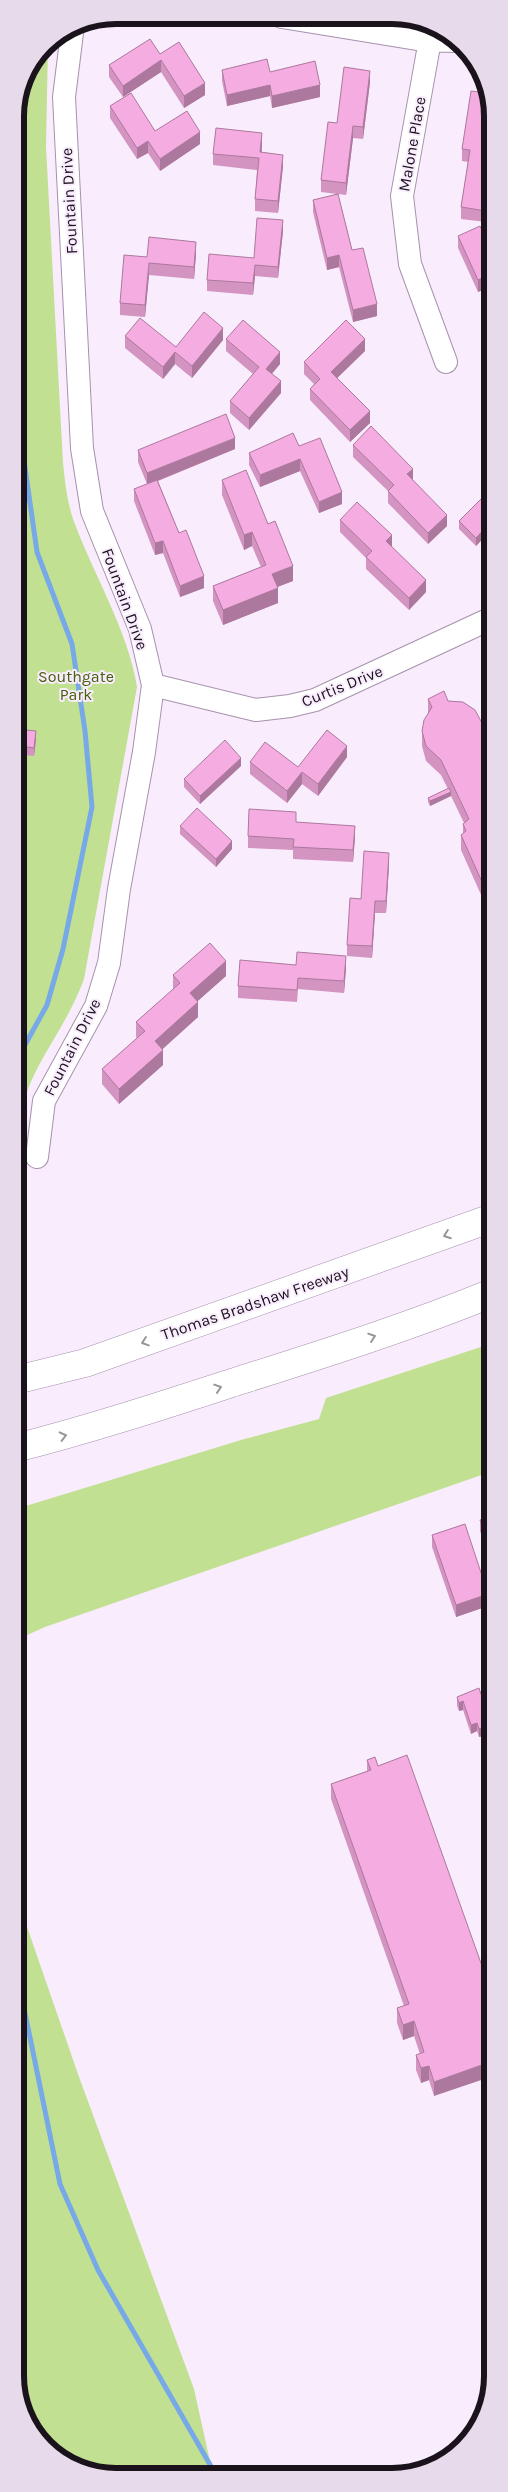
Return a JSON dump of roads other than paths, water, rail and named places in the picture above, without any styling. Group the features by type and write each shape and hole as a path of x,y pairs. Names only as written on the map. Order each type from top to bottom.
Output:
{"highway":[{"name":"Thomas Bradshaw Freeway","path":"24,1378 84,1363 484,1221"},
{"path":"24,1446 78,1432 436,1316 484,1296"},
{"path":"436,1316 484,1307"}],"street":[{"path":"327,24 445,41"},
{"name":"Fountain Drive","path":"38,1157 44,1101 96,1006 109,963 119,889 144,752 153,684 140,630 92,511 82,448 64,97 73,35"},
{"name":"Malone Place","path":"430,40 402,196 410,264 446,362"},
{"name":"Curtis Drive","path":"153,684 256,710 290,706 315,700 484,622"}],"waterway":[{"path":"24,460 37,552 72,644 85,731 92,807 63,949 47,1005 24,1047"},
{"path":"24,2008 60,2184 98,2270 212,2468"}],"park label":[{"name":"Southgate Park","path":"76,685"}]}
